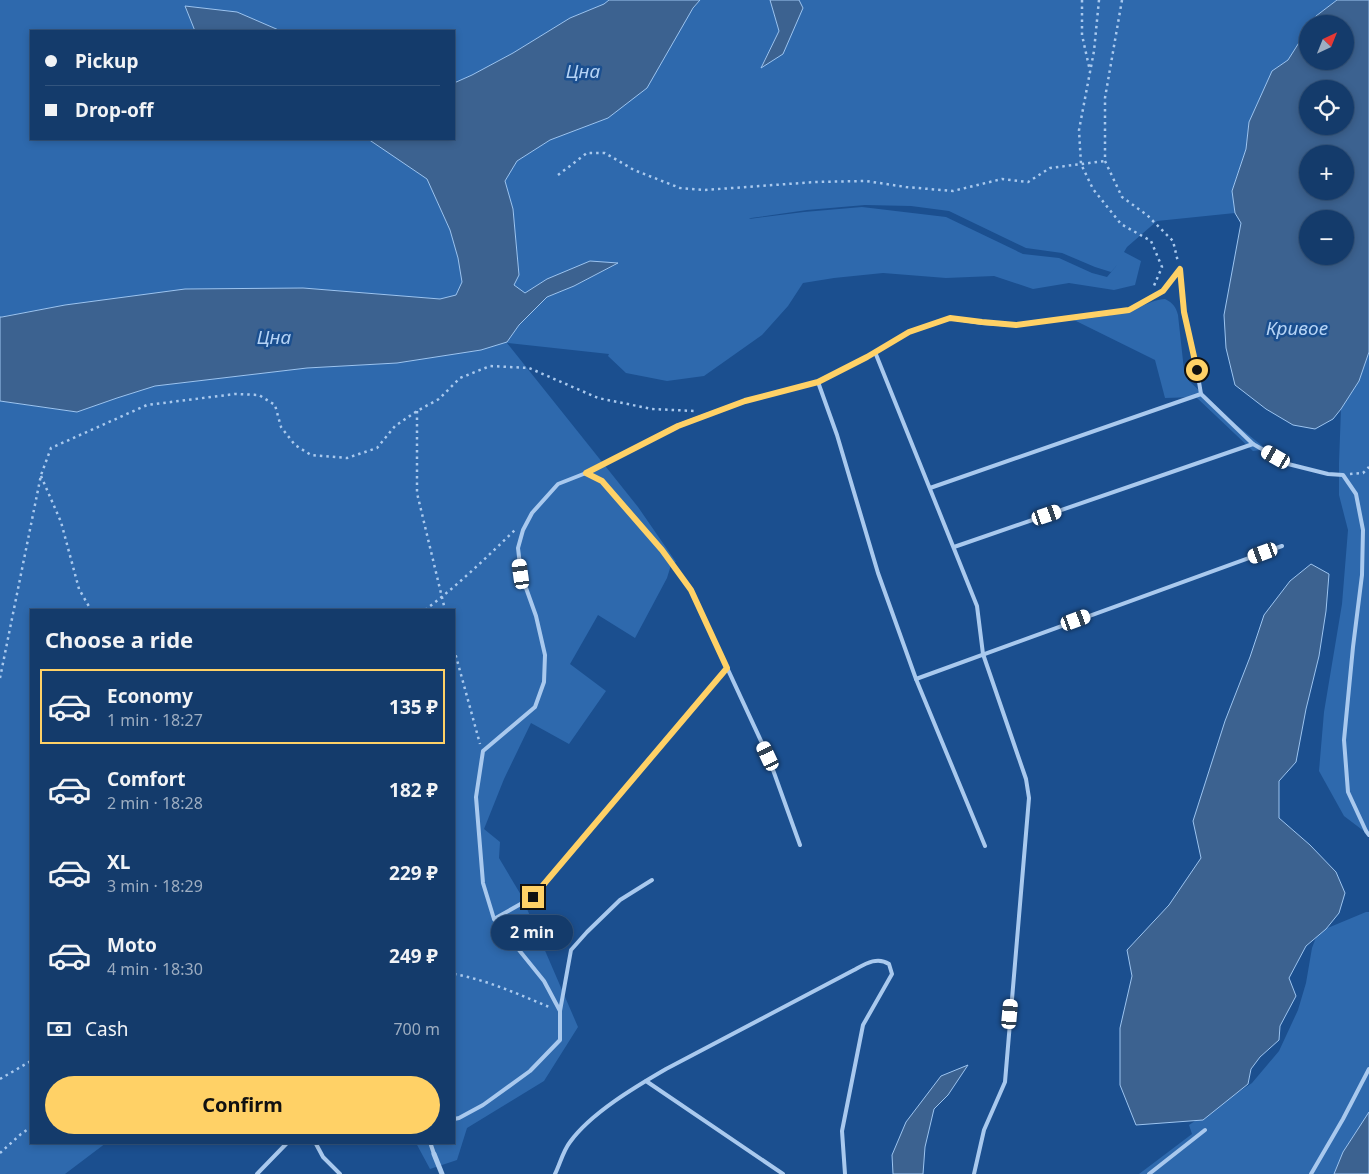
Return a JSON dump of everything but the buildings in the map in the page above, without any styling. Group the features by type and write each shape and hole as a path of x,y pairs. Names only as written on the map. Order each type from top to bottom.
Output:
{"street":[{"path":"434,1154 442,1174"}],"lane":[{"path":"560,1011 544,981 494,919 483,883 476,797 483,751 535,708 544,682 545,654 536,616 521,574 518,548 523,530 532,514 558,484 586,473 678,426 745,401 818,382 909,332 950,318 1016,325 1129,310 1163,291 1180,269"},
{"path":"1180,269 1184,312 1201,394 1253,444 1288,464 1328,474 1343,474 1356,494 1363,530 1362,575 1344,740 1348,792 1369,835"},
{"path":"875,352 977,606 983,654 1026,779 1029,798 1005,1082 984,1130 974,1174"},
{"path":"818,382 837,435 878,574 916,679 985,846"},
{"path":"930,488 1201,394"},
{"path":"954,547 1253,444"},
{"path":"586,473 602,481 662,550 691,590 768,756 800,845"},
{"path":"916,679 1282,546"},
{"path":"494,919 533,897 727,668"},
{"path":"455,1119 483,1105 530,1071 560,1040 560,1011 571,950 620,900 652,880"},
{"path":"555,1174 569,1143 589,1120 646,1081 875,960 889,964 892,974 863,1025 842,1131 845,1174"},
{"path":"1311,1174 1369,1069"},
{"path":"646,1081 783,1174"},
{"path":"1149,1174 1205,1130"},
{"path":"257,1174 286,1144"},
{"path":"316,1144 323,1157 340,1174"},
{"path":"431,1144 434,1154"}],"path":[{"path":"1082,0 1082,35 1090,72"},
{"path":"1100,0 1094,51 1080,130 1081,164 1093,189 1122,224 1151,241 1162,267 1149,299"},
{"path":"1122,0 1105,98 1105,161 1122,197 1148,214 1173,241 1180,269"},
{"path":"558,175 587,153 605,153 634,170 680,188 706,190 815,182 866,181 953,191 1002,179 1028,182 1050,168 1105,161"},
{"path":"0,678 41,474 52,448 147,405 236,394 258,395 274,405 281,427 295,444 311,455 347,458 377,448 394,426 439,399 460,378 490,366 529,368 598,398 652,410 697,411"},
{"path":"417,411 417,493 445,609"},
{"path":"1343,474 1363,473 1369,467"},
{"path":"41,474 61,522 79,589 90,609"},
{"path":"426,609 480,565 519,526"},
{"path":"455,653 478,739 483,751"},
{"path":"455,974 472,977 560,1011"},
{"path":"0,1079 30,1062"},
{"path":"0,1153 30,1128"}],"shaded area":[{"path":"0,0 609,0 604,4 570,18 513,53 455,83 455,30 279,30 237,12 185,6 195,30 30,30 30,140 370,140 427,179 450,230 462,282 456,295 440,299 303,288 185,289 65,305 0,317"},
{"path":"700,0 770,0 779,31 761,67 803,8 799,0 1337,0 1317,15 1299,15 1299,43 1288,60 1272,71 1249,122 1246,149 1232,191 1235,213 1157,221 1127,247 1124,252 1141,261 1135,285 1114,290 1069,283 1033,289 994,276 946,278 883,273 803,283 788,306 762,335 704,376 667,381 626,373 608,356 609,354 507,343 638,507 676,562 671,565 667,578 635,638 598,615 570,664 606,691 569,744 531,723 504,779 484,829 500,842 499,858 521,895 578,1027 544,1081 467,1128 457,1160 430,1169 417,1144 455,1144 455,609 30,609 30,1144 105,1144 65,1174 0,1174 0,401 77,412 155,386 307,368 397,363 481,350 507,342 519,325 547,297 574,286 617,264 547,279 525,293 513,285 519,275 513,209 505,181 517,161 550,140 608,118","holes":["865,205 911,206 949,211 1026,248 1062,253 1111,272 1118,264 1107,277 1092,273 1059,258 1023,254 946,217 862,207 749,219 807,210"]},
{"path":"1165,299 1175,307 1178,315 1184,370 1189,381 1234,423 1266,449 1253,451 1196,397 1165,398 1155,360 1074,320 1117,314"},
{"path":"1369,352 1369,835 1344,816 1319,771 1324,712 1342,604 1348,530 1339,495 1341,409 1359,381"},
{"path":"1369,912 1369,1112 1343,1152 1334,1174 1139,1174 1192,1134 1189,1125 1252,1083 1279,1051 1298,1010 1306,983 1312,948 1318,932"}],"water":[{"name":"Цна","path":"609,0 700,0 693,8 647,88 608,118 550,140 517,161 505,181 513,209 519,275 514,285 525,293 547,279 590,261 618,263 574,286 547,297 519,325 507,342 481,350 397,363 307,368 155,386 77,412 0,401 0,317 65,305 185,289 303,288 440,299 456,295 462,282 458,258 450,230 427,179 369,140 455,140 455,83 513,53 570,18 604,4"},
{"path":"770,0 799,0 803,8 783,54 761,68 779,31"},
{"name":"Кривое","path":"1337,0 1369,0 1369,352 1359,381 1341,409 1333,419 1315,429 1293,425 1266,409 1235,385 1226,348 1224,315 1241,223 1235,213 1232,191 1246,149 1249,122 1272,71 1288,60 1299,43 1299,70 1354,70 1354,15 1317,15"},
{"path":"185,6 237,12 279,30 195,30"},
{"path":"1311,564 1329,574 1326,611 1319,656 1296,762 1279,781 1279,818 1310,845 1336,872 1345,893 1339,913 1326,929 1306,946 1289,978 1296,996 1280,1026 1279,1040 1260,1057 1251,1069 1248,1084 1203,1120 1136,1125 1120,1085 1120,1028 1132,976 1127,950 1169,905 1201,858 1193,821 1225,721 1264,615 1290,581"},
{"path":"968,1065 948,1095 934,1109 925,1147 923,1174 893,1174 892,1155 906,1122 941,1076"},
{"path":"1369,1112 1369,1174 1334,1174 1343,1152"}],"route":[{"path":"533,897 727,668 691,590 662,550 602,481 586,473 678,426 745,401 818,382 867,357 909,332 950,318 1016,325 1129,310 1163,291 1180,269 1184,312 1197,370"}]}
